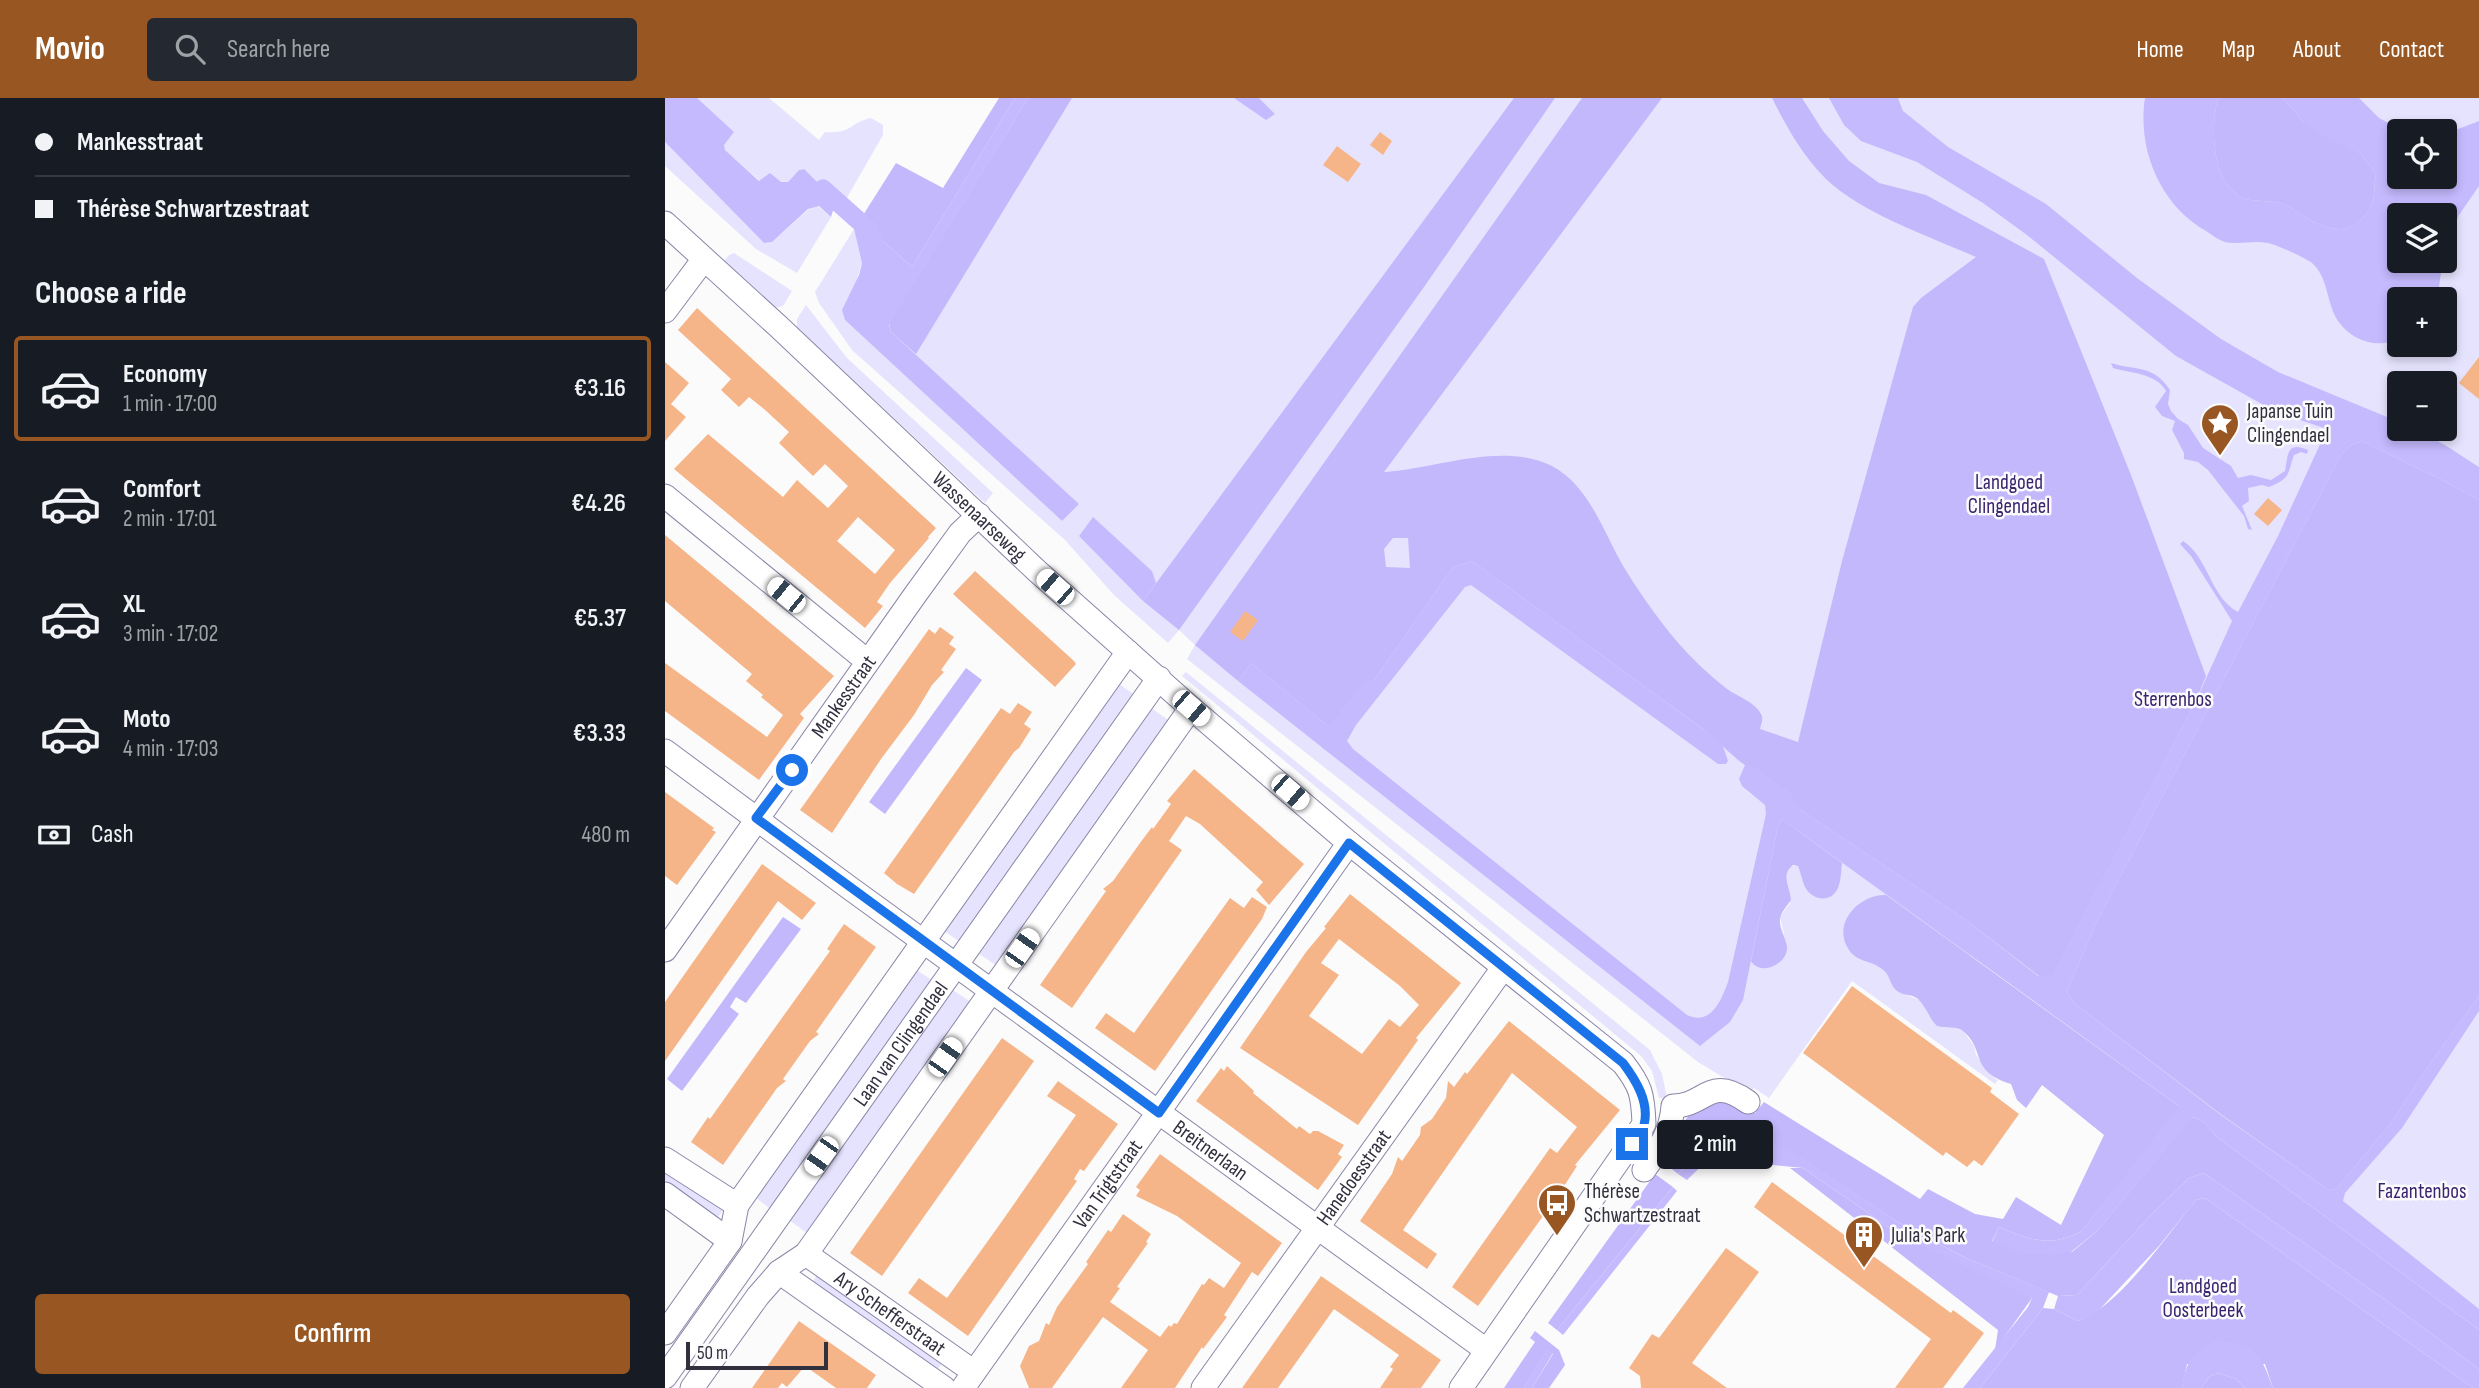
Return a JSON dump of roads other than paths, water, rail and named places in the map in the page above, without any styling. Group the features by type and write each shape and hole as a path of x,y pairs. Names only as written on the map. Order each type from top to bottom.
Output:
{"street":[{"name":"Wassenaarseweg","path":"665,223 1037,571 1191,708 1349,843 1623,1063 1637,1081 1643,1104"},
{"path":"665,311 704,259"},
{"path":"665,496 867,661"},
{"name":"Mankesstraat","path":"665,950 867,661 960,533 979,515"},
{"name":"Laan van Clingendael","path":"665,1333 733,1222 922,941 1128,652"},
{"name":"Laan van Clingendael","path":"665,1377 1159,678"},
{"name":"Laan van Clingendael","path":"692,1388 758,1296 793,1263 992,991 1191,708"},
{"name":"Breitnerlaan","path":"665,751 1486,1350"},
{"name":"Van Trigtstraat","path":"968,1380 1349,843"},
{"name":"Hanedoesstraat","path":"1203,1388 1503,968"},
{"path":"1461,1388 1632,1144 1644,1124 1643,1104 1680,1106 1703,1094 1721,1090 1735,1093 1748,1102"},
{"path":"1644,1170 1664,1142 1672,1124 1672,1106"},
{"name":"Ary Schefferstraat","path":"665,1159 733,1222 968,1380"},
{"name":"Ary Schefferstraat","path":"665,1194 733,1222"},
{"name":"Ary Schefferstraat","path":"793,1263 944,1388"}],"waterway":[{"path":"815,193 823,189 868,229 874,241"},
{"path":"1329,741 1369,690"}],"place":[{"name":"Japanse Tuin Clingendael","path":"2220,457"},
{"name":"Thérèse Schwartzestraat","path":"1557,1237"},
{"name":"Julia's Park","path":"1864,1269"}],"park label":[{"name":"Landgoed Clingendael","path":"2009,494"},
{"name":"Sterrenbos","path":"2173,699"},
{"name":"Fazantenbos","path":"2422,1191"},
{"name":"Landgoed Oosterbeek","path":"2203,1298"}]}
